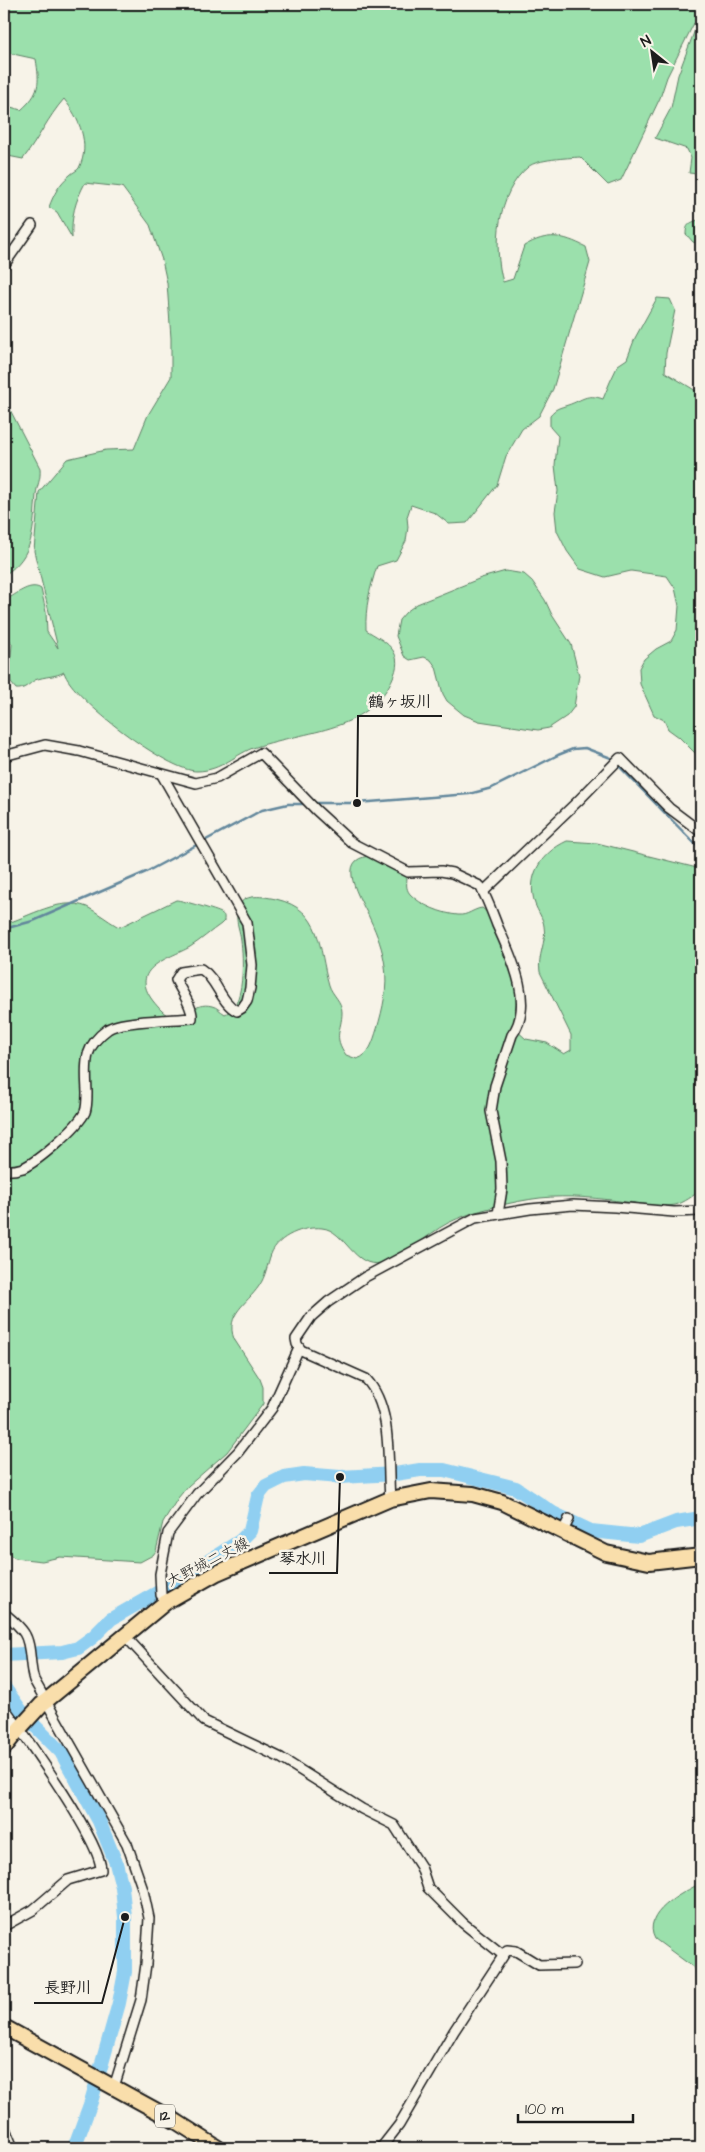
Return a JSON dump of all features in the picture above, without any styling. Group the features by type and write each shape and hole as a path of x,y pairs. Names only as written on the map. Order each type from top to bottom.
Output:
{"main road":[{"name":"大野城二丈線","path":"20,1728 43,1704 126,1637 164,1598 217,1573 390,1499 431,1491 473,1494 502,1502 566,1525 606,1553 636,1561 672,1561 701,1556"},
{"path":"4,1748 20,1728"},
{"name":"12","path":"4,2027 177,2122 218,2148"}],"street":[{"path":"4,265 32,225"},
{"path":"4,756 45,745 79,751 196,783 217,778 260,753 316,810 352,843 408,872 441,871 452,873 480,886 514,962 520,982 521,1003 516,1030 512,1035 495,1086 491,1111 501,1161 502,1189 498,1214"},
{"path":"483,892 620,758 669,808 701,832"},
{"path":"4,1170 11,1171 22,1168 41,1157 75,1125 85,1112 87,1101 86,1057 90,1048 108,1029 114,1026 133,1023 192,1018 189,1004 185,1000 176,980 181,972 201,968 218,987 228,1006 237,1011 247,1001 252,965 246,923 162,775"},
{"path":"164,1598 160,1585 160,1574 168,1533 197,1494 238,1452 272,1408 299,1348 296,1339 310,1317 328,1302 365,1277 475,1218 573,1206 674,1212 701,1211"},
{"path":"299,1348 366,1379 374,1388 386,1419 390,1499"},
{"path":"4,1613 26,1634 30,1669 43,1704 127,1844 143,1890 149,1918 141,2000 112,2086"},
{"path":"126,1637 204,1721 281,1758 362,1809 394,1825 421,1867 428,1888 463,1923 503,1954"},
{"path":"4,1707 20,1728 75,1813 96,1851 101,1867 101,1870 68,1880 33,1910 4,1926"},
{"path":"381,2148 399,2125 454,2031 507,1950 516,1951 531,1962 539,1965 575,1964"},
{"path":"4,2126 13,2148"}],"green space":[{"path":"4,4 701,4 701,171 698,174 689,173 691,158 687,149 655,138 671,108 678,75 696,27 694,23 667,77 660,98 621,180 608,185 580,157 560,158 532,164 518,178 510,191 504,205 498,237 498,253 503,282 513,279 524,246 548,237 570,240 586,247 590,262 553,389 539,416 522,429 506,456 497,485 467,523 449,524 435,513 411,505 407,517 406,541 396,560 377,566 366,613 366,630 385,642 394,653 396,666 394,675 384,694 370,708 353,719 316,732 256,747 214,768 197,771 184,768 166,760 123,732 84,699 71,684 64,672 35,680 22,689 16,689 11,683 12,644 4,631 4,597 9,598 29,587 41,589 46,612 47,632 58,648 34,551 39,492 67,459 106,450 134,449 148,415 171,377 171,338 167,283 162,260 150,225 122,187 85,183 74,209 72,238 57,212 49,207 66,178 79,168 84,150 79,123 64,99 23,159 8,156 4,150 4,105 21,110 35,93 38,75 36,59 4,52"},
{"path":"698,220 701,222 701,261 697,253 699,244 693,242 686,234 689,225"},
{"path":"657,298 670,299 675,310 666,353 665,372 701,394 701,765 696,754 668,729 664,720 654,715 640,684 639,668 644,659 656,649 671,641 677,630 679,606 675,588 667,576 631,571 605,577 580,569 567,551 557,531 555,512 558,491 555,465 558,436 550,427 550,415 558,408 585,398 597,397 603,399 618,365 627,359 635,338"},
{"path":"4,398 40,468 40,472 36,491 33,530 27,550 22,559 4,575"},
{"path":"506,571 524,574 532,581 571,644 579,675 574,707 567,716 549,728 538,730 479,721 464,715 447,701 443,694 436,667 431,660 424,657 410,660 404,656 396,636 399,620 417,604 481,578"},
{"path":"567,841 597,843 701,869 701,1190 682,1203 669,1206 572,1197 540,1198 506,1204 469,1214 448,1223 408,1251 381,1263 372,1263 364,1260 330,1230 315,1228 292,1233 274,1248 261,1282 239,1310 232,1323 234,1339 260,1379 263,1387 263,1404 227,1452 188,1486 178,1498 163,1522 156,1551 153,1555 140,1562 60,1557 42,1561 15,1558 4,1551 4,924 45,909 66,904 87,907 120,927 176,900 221,913 224,916 224,921 221,924 190,947 154,966 145,980 147,990 153,1001 168,1015 179,1018 195,1008 205,1005 215,1007 225,1014 232,1010 237,1002 242,981 241,940 237,917 238,907 241,902 251,897 264,897 291,904 303,912 311,921 316,932 329,985 342,1008 339,1043 346,1055 357,1059 368,1051 374,1038 383,1006 386,974 384,960 373,925 354,885 352,868 356,861 364,857 384,856 402,864 407,876 408,892 426,905 439,911 458,915 482,908 487,913 499,933 516,982 515,1029 526,1039 547,1043 564,1054 571,1050 571,1035 540,972 539,966 545,932 543,920 535,904 533,884 534,875 543,859"},
{"path":"701,1883 701,1973 655,1939 652,1930 658,1912 674,1898"}],"waterway":[{"path":"314,803 357,803 469,794 492,788 573,749 585,748 611,758 701,850"},
{"path":"4,929 33,921 146,872 262,810 288,804 306,804"},
{"path":"4,1655 62,1652 78,1648 93,1637 111,1619 169,1586 240,1541 250,1531 258,1496 266,1486 284,1477 304,1474 340,1477 395,1474 420,1470 444,1470 516,1488 553,1513 591,1531 639,1536 676,1522 701,1518"},
{"path":"4,1687 25,1716 61,1752 99,1821 116,1863 122,1887 125,1917 125,1972 119,2003 91,2102 74,2148"}],"place":[{"name":"鶴ヶ坂川","path":"357,803"},
{"name":"琴水川","path":"340,1477"},
{"name":"長野川","path":"125,1917"}]}
